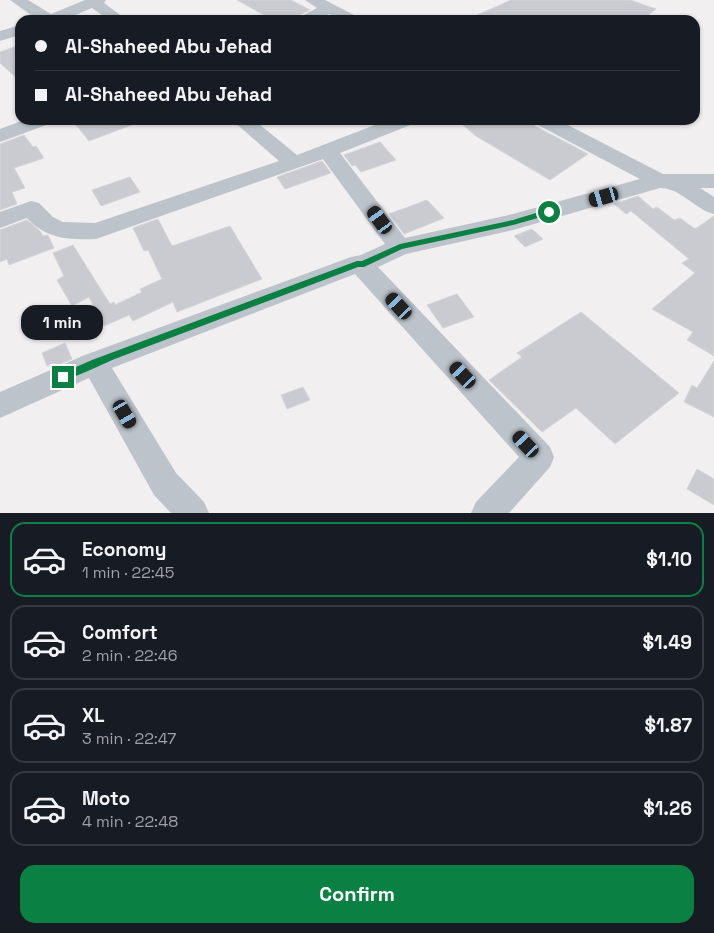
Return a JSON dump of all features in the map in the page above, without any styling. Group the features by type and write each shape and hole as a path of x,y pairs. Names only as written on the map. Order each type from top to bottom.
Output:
{"street":[{"path":"18,0 41,15"},
{"path":"313,0 343,15"},
{"path":"61,15 96,1 113,15"},
{"path":"316,15 330,8"},
{"path":"0,36 15,32"},
{"path":"0,136 29,125"},
{"path":"248,125 294,163"},
{"path":"0,220 31,208 42,222 66,232 96,231 294,163 393,125"},
{"path":"553,125 667,181 714,207"},
{"path":"327,150 400,247"},
{"path":"0,405 95,362 360,263 361,265 400,247 513,222 667,181 714,181"},
{"path":"361,265 539,457 487,513"},
{"path":"95,362 165,484 193,513"}],"building":[{"path":"237,0 291,0 310,10 299,15 264,15"},
{"path":"511,0 630,0 656,9 648,15 477,15"},
{"path":"15,47 15,76 0,63 0,52"},
{"path":"76,125 131,125 89,141"},
{"path":"463,125 534,125 588,154 550,180 476,136"},
{"path":"24,135 33,147 36,146 44,158 14,168 25,188 12,192 17,204 0,210 0,144"},
{"path":"380,142 396,160 361,172 355,165 352,166 344,155"},
{"path":"322,161 331,173 285,189 277,177"},
{"path":"130,177 140,192 101,206 92,190"},
{"path":"638,196 653,209 657,207 674,220 680,218 695,229 714,216 714,356 687,340 693,332 652,309 695,273 682,263 689,259 631,211 626,214 614,204"},
{"path":"427,200 444,218 404,234 389,214"},
{"path":"158,219 172,246 230,226 262,279 177,312 173,302 133,321 129,315 104,326 89,297 72,306 57,280 64,276 53,253 73,245 110,304 114,302 115,305 142,292 140,289 162,279 148,250 144,251 133,228"},
{"path":"27,220 43,236 48,235 54,248 9,265 7,259 0,262 0,230"},
{"path":"532,229 543,239 525,247 514,236"},
{"path":"457,294 474,317 443,328 427,305"},
{"path":"581,312 679,393 615,444 576,408 542,432 489,380 522,357 517,353"},
{"path":"65,343 72,359 56,366 54,363 47,366 42,353"},
{"path":"714,361 714,417 684,402 692,385 697,388"},
{"path":"303,387 310,400 287,409 281,395"},
{"path":"697,469 714,479 714,505 687,489"}],"route":[{"path":"63,377 95,362 360,263 361,265 400,247 513,222 549,212"}]}
